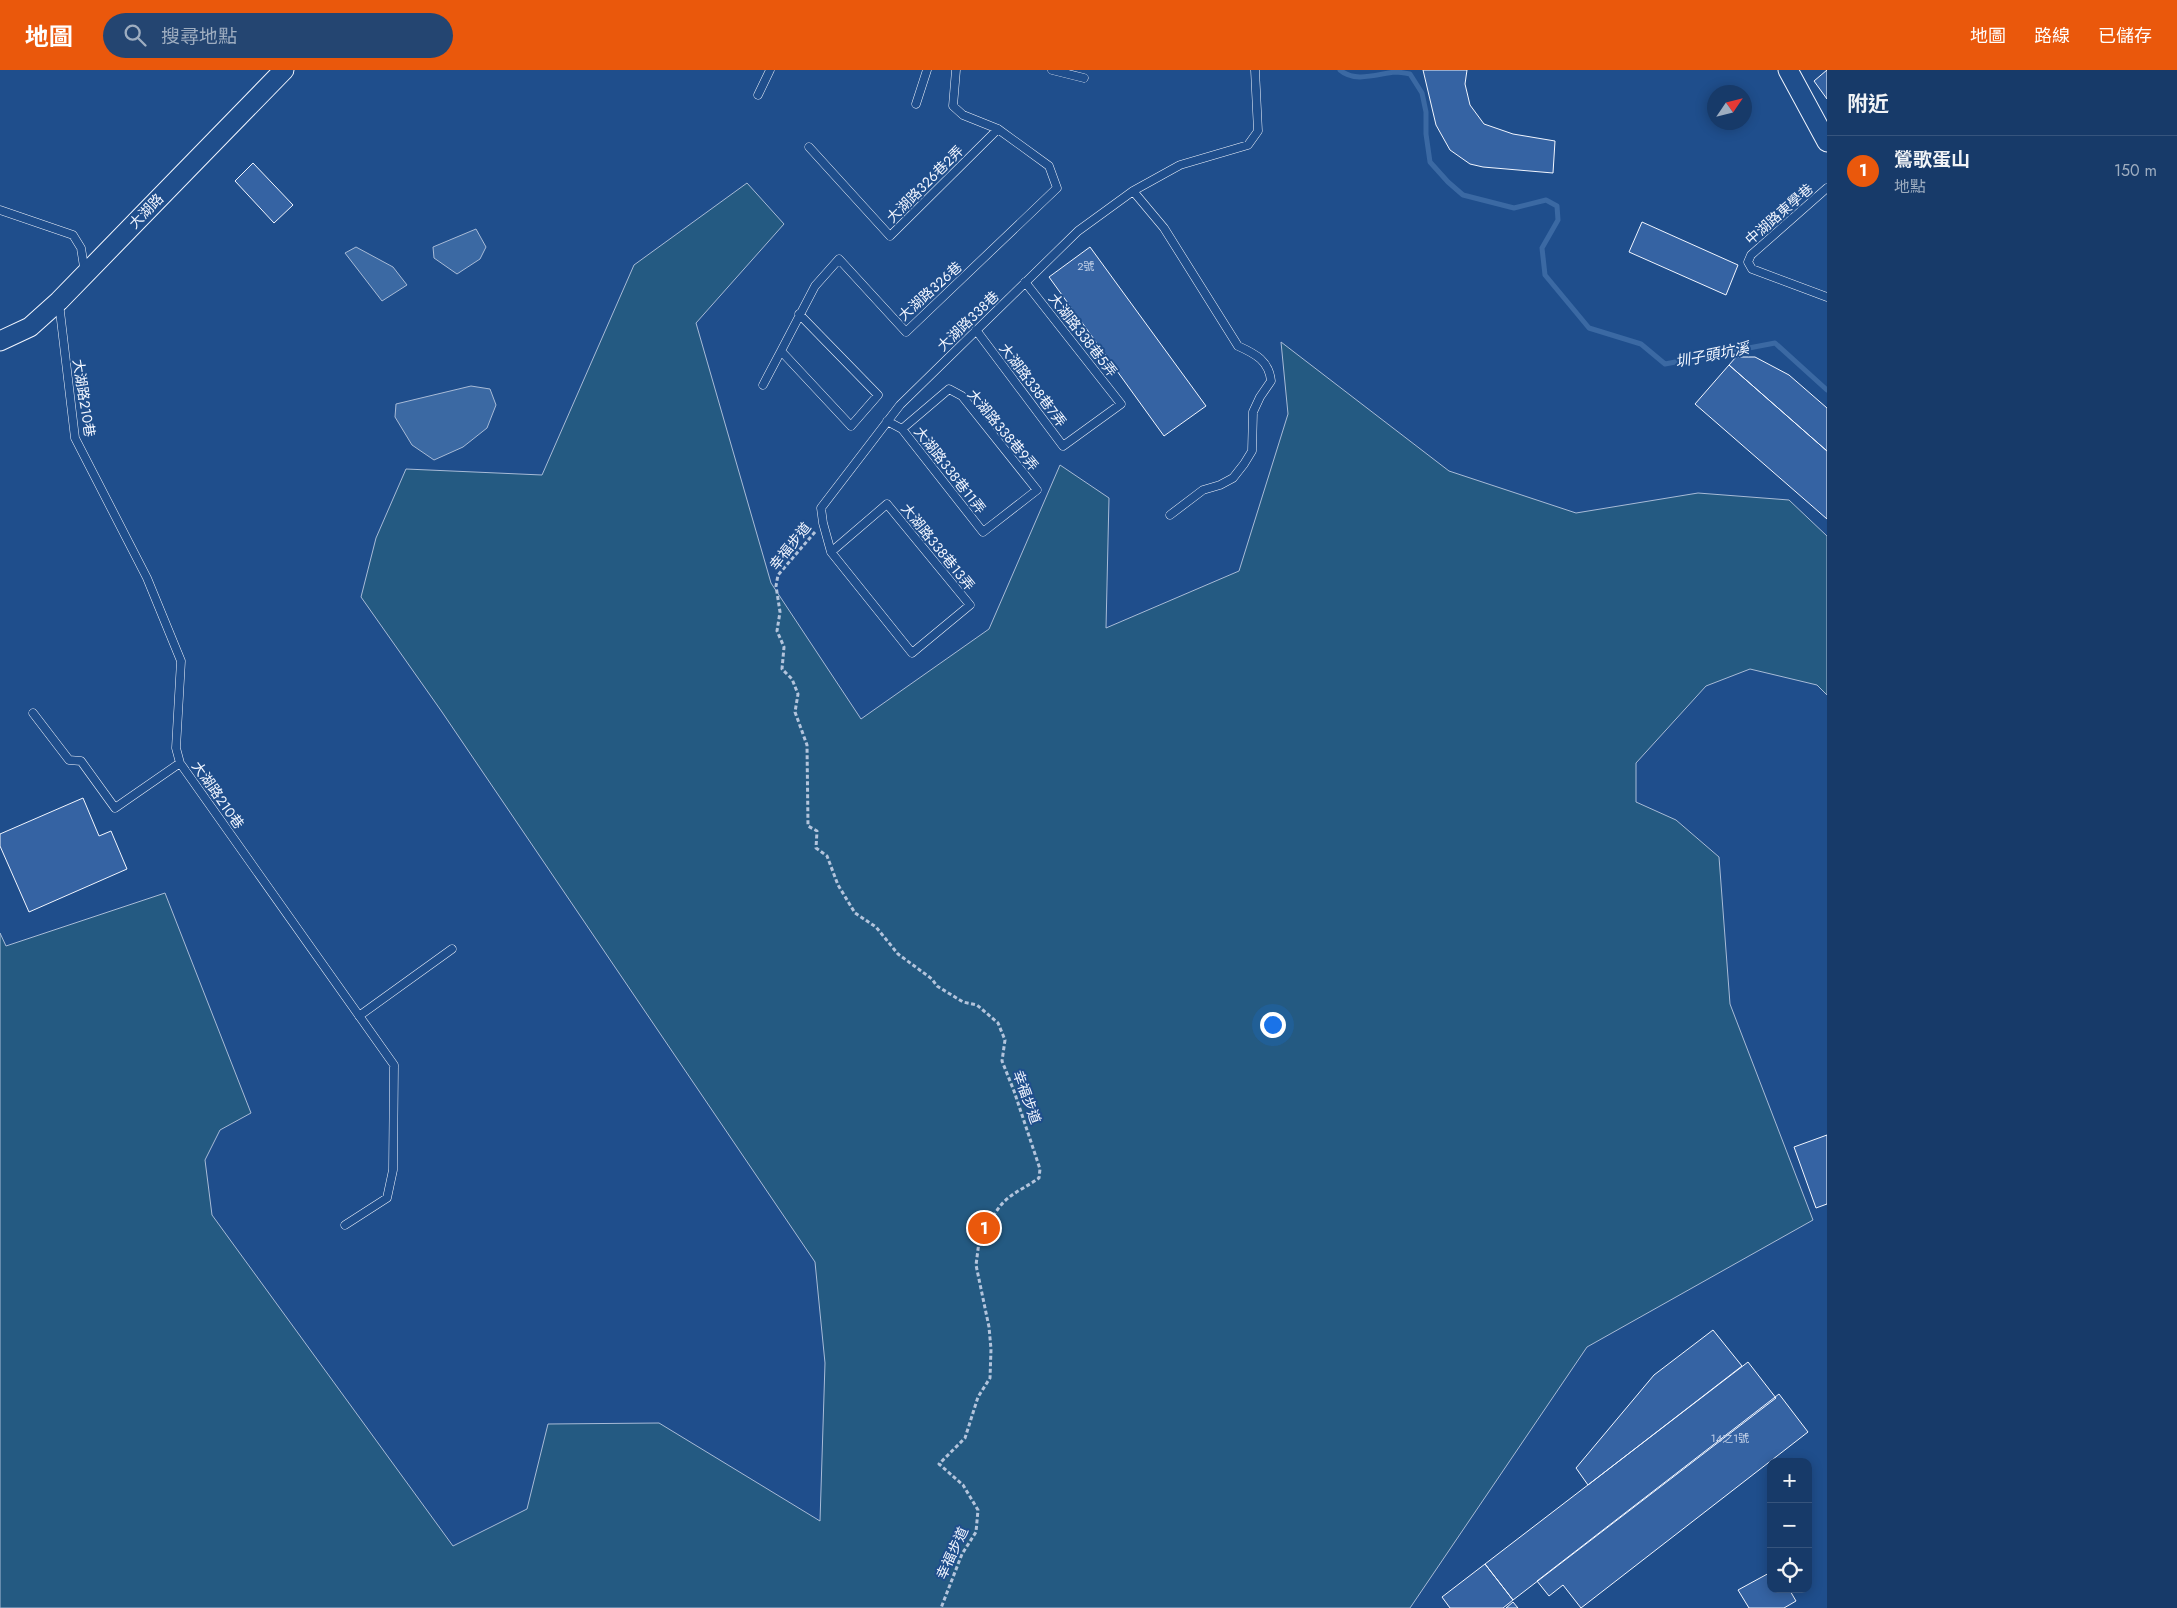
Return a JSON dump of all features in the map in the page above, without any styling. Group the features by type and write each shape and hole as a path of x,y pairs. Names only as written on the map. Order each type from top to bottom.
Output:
{"street":[{"name":"大湖路","path":"0,342 30,327 59,301 284,70"},
{"path":"1788,70 1827,142"}],"lane":[{"path":"758,95 770,70"},
{"path":"916,104 928,70"},
{"name":"大湖路326巷","path":"763,385 815,286 839,259 906,332 1057,188 1049,166 998,129 963,115 953,106 956,70"},
{"path":"1052,70 1084,78"},
{"name":"大湖路338巷","path":"912,653 831,552 823,523 822,508 900,405 1078,231 1133,191 1180,165 1248,145 1258,131 1255,70"},
{"name":"大湖路326巷2弄","path":"809,147 890,236 998,129"},
{"name":"中湖路東學巷","path":"1827,188 1750,255 1748,262 1752,269 1827,297"},
{"path":"1133,191 1164,228 1238,346 1254,353 1264,361 1270,372 1271,381 1253,412 1252,451 1244,464 1233,478 1220,485 1203,490 1170,515"},
{"path":"0,210 73,235 81,248 85,274"},
{"name":"大湖路338巷5弄","path":"1025,282 1121,404"},
{"name":"大湖路210巷","path":"59,301 75,438 147,578 181,661 176,748 180,763 394,1065 393,1170 387,1198 345,1225"},
{"path":"781,351 851,426 878,395 799,314"},
{"name":"大湖路338巷7弄","path":"976,330 1063,446 1121,404"},
{"name":"大湖路338巷9弄","path":"902,429 949,389 962,396 1036,490"},
{"name":"大湖路338巷11弄","path":"887,421 902,429 982,532 1036,490"},
{"name":"大湖路338巷13弄","path":"831,552 887,504 970,605 912,653"},
{"path":"34,713 68,760 81,761 115,808 180,763"},
{"path":"360,1016 452,949"}],"path":[{"name":"幸福步道","path":"823,523 778,575 776,586 780,612 777,631 784,647 782,669 792,679 798,694 795,712 807,745 808,826 817,831 816,848 827,856 838,886 855,913 876,927 898,954 932,979 937,986 962,1002 976,1005 998,1023 1005,1040 1002,1061 1040,1169 1039,1178 1025,1188 1015,1192 1001,1205 988,1226 980,1234 976,1265 989,1327 991,1349 990,1378 978,1398 965,1438 939,1464 963,1485 978,1510 976,1532 962,1554 941,1608"}],"shaded area":[{"path":"747,183 784,224 696,323 771,583 861,719 989,629 1060,465 1109,498 1106,628 1239,571 1288,414 1281,342 1449,471 1576,513 1698,493 1789,500 1827,536 1827,695 1817,685 1750,669 1706,686 1636,763 1636,802 1676,820 1719,857 1730,1004 1813,1220 1587,1347 1410,1608 0,1608 0,933 6,946 165,893 251,1113 220,1130 205,1160 212,1215 453,1546 527,1509 548,1424 659,1423 820,1521 825,1363 815,1262 442,712 361,597 376,538 406,469 542,475 634,265"},
{"path":"476,229 486,247 480,259 457,274 434,258 433,247"},
{"path":"356,247 393,267 407,285 382,301 345,253"},
{"path":"471,386 490,389 496,405 487,428 463,447 434,460 412,445 395,417 396,404"}],"building":[{"path":"1423,70 1467,70 1465,84 1470,105 1484,124 1513,134 1555,141 1553,173 1483,167 1470,164 1450,150 1436,125"},
{"path":"1827,70 1827,99 1814,81"},
{"path":"253,163 293,205 274,223 235,181"},
{"path":"1642,222 1738,265 1726,295 1629,252"},
{"path":"1090,247 1206,406 1164,436 1049,277"},
{"path":"1736,357 1755,357 1789,375 1827,408 1827,451 1729,365"},
{"path":"1729,365 1827,451 1827,519 1695,404"},
{"path":"83,798 99,836 111,831 127,869 29,912 0,846 0,834"},
{"path":"1827,1135 1827,1204 1816,1208 1794,1147"},
{"path":"1713,1330 1742,1366 1588,1485 1576,1468 1654,1375"},
{"path":"1748,1362 1776,1398 1513,1600 1485,1564"},
{"path":"1779,1394 1808,1432 1774,1458 1767,1458 1767,1464 1581,1608 1563,1585 1549,1596 1537,1581"},
{"path":"1485,1564 1513,1600 1503,1608 1450,1608 1442,1597"},
{"path":"1767,1574 1767,1593 1791,1593 1796,1601 1784,1608 1749,1608 1738,1590"},
{"path":"1513,1602 1518,1608 1506,1608"}],"waterway":[{"name":"圳子頭坑溪","path":"1340,70 1346,74 1359,77 1395,72 1410,74 1422,93 1426,112 1426,134 1430,162 1463,195 1514,208 1546,200 1557,206 1558,220 1542,248 1545,275 1589,328 1641,344 1665,364 1775,343 1827,390"}],"place":[{"name":"鶯歌蛋山","path":"984,1228"}]}
